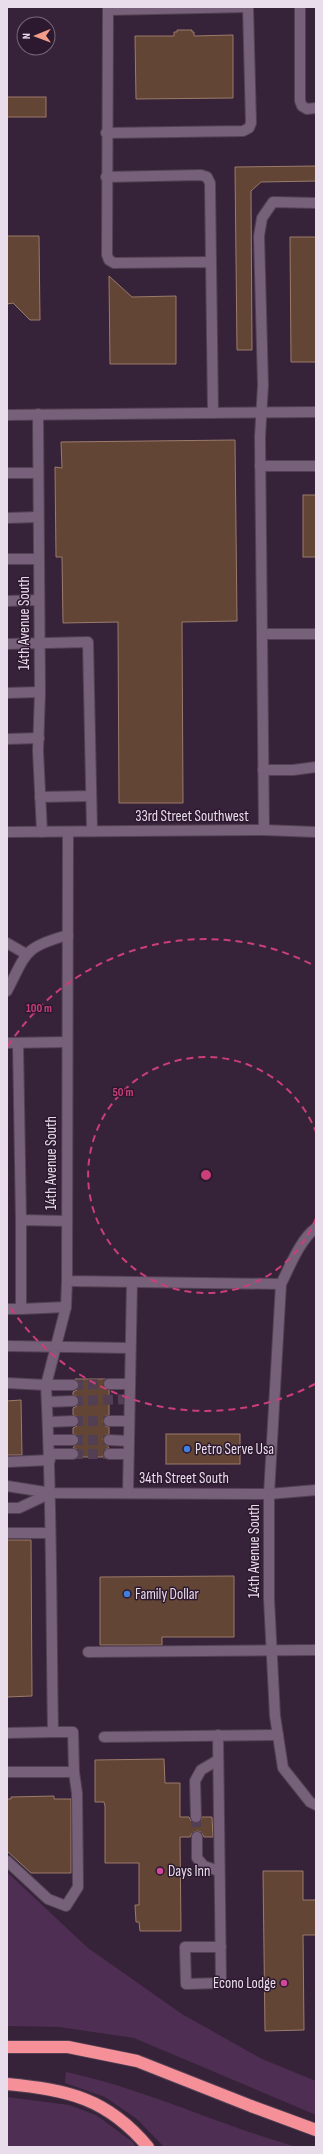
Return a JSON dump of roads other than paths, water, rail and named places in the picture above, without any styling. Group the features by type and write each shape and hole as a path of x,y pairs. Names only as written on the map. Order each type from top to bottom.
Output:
{"highway":[{"path":"7,2047 68,2047 137,2061 316,2130"},
{"path":"7,2084 42,2087 75,2096 105,2107 133,2129 148,2147"}],"street":[{"path":"106,133 243,131 249,128 251,123 248,7 108,8 106,133 106,176 107,254 109,260 114,263 211,262"},
{"path":"300,7 300,101 302,106 307,108 316,108"},
{"path":"106,176 201,174 207,177 210,183 213,413"},
{"path":"264,830 260,466 262,413 259,236 262,218 273,202 316,203"},
{"path":"7,415 316,412"},
{"name":"14th Avenue South","path":"38,414 39,738 42,832"},
{"path":"260,466 316,466"},
{"path":"7,473 38,473"},
{"path":"7,518 38,517"},
{"path":"7,559 39,559"},
{"path":"7,601 39,600"},
{"path":"262,634 316,634"},
{"path":"7,644 39,642 88,642 92,831"},
{"path":"7,693 40,692"},
{"path":"7,739 39,738"},
{"path":"263,770 294,770 316,767"},
{"path":"40,797 91,796"},
{"name":"33rd Street Southwest","path":"7,832 264,830 316,832"},
{"name":"14th Avenue South","path":"53,1732 49,1532 51,1493 46,1385 66,1307 68,832"},
{"path":"7,991 26,954 42,942 68,935"},
{"path":"7,943 26,954"},
{"path":"7,1043 67,1042"},
{"path":"18,1044 21,1309"},
{"path":"21,1220 66,1221"},
{"name":"14th Avenue South","path":"316,1228 310,1232 292,1261 281,1284 269,1494 269,1599 275,1716 283,1768 310,1802 316,1805"},
{"path":"67,1281 281,1284"},
{"path":"128,1493 132,1282"},
{"path":"7,1309 66,1307"},
{"path":"7,1346 130,1348"},
{"path":"7,1383 73,1385"},
{"path":"108,1384 130,1384"},
{"path":"47,1402 73,1401"},
{"path":"48,1422 73,1421"},
{"path":"109,1421 129,1421"},
{"path":"49,1440 73,1440"},
{"path":"109,1440 129,1441"},
{"path":"7,1462 73,1454"},
{"path":"109,1454 128,1454"},
{"name":"34th Street South","path":"7,1486 51,1493 269,1494 316,1490"},
{"name":"34th Street South","path":"7,1508 19,1508 51,1493"},
{"path":"7,1533 49,1532"},
{"path":"88,1652 316,1650"},
{"path":"7,1733 73,1732 74,1772 77,1793 78,1887 66,1906 48,1899 7,1861"},
{"path":"104,1737 278,1735"},
{"path":"218,1736 221,1983 186,1984 185,1947 220,1947"},
{"path":"196,1817 195,1781 201,1770 218,1760"},
{"path":"7,1772 74,1772"},
{"path":"196,1837 197,1858 204,1866 220,1871"}],"tunnel":[{"path":"73,1385 109,1384"},
{"path":"73,1401 130,1399"},
{"path":"73,1421 109,1421"},
{"path":"73,1440 109,1440"},
{"path":"73,1454 109,1454"},
{"path":"196,1817 197,1837"}],"place":[{"name":"Petro Serve Usa","path":"187,1449"},
{"name":"Family Dollar","path":"127,1594"},
{"name":"Days Inn","path":"160,1871"},
{"name":"Econo Lodge","path":"284,1983"}]}
